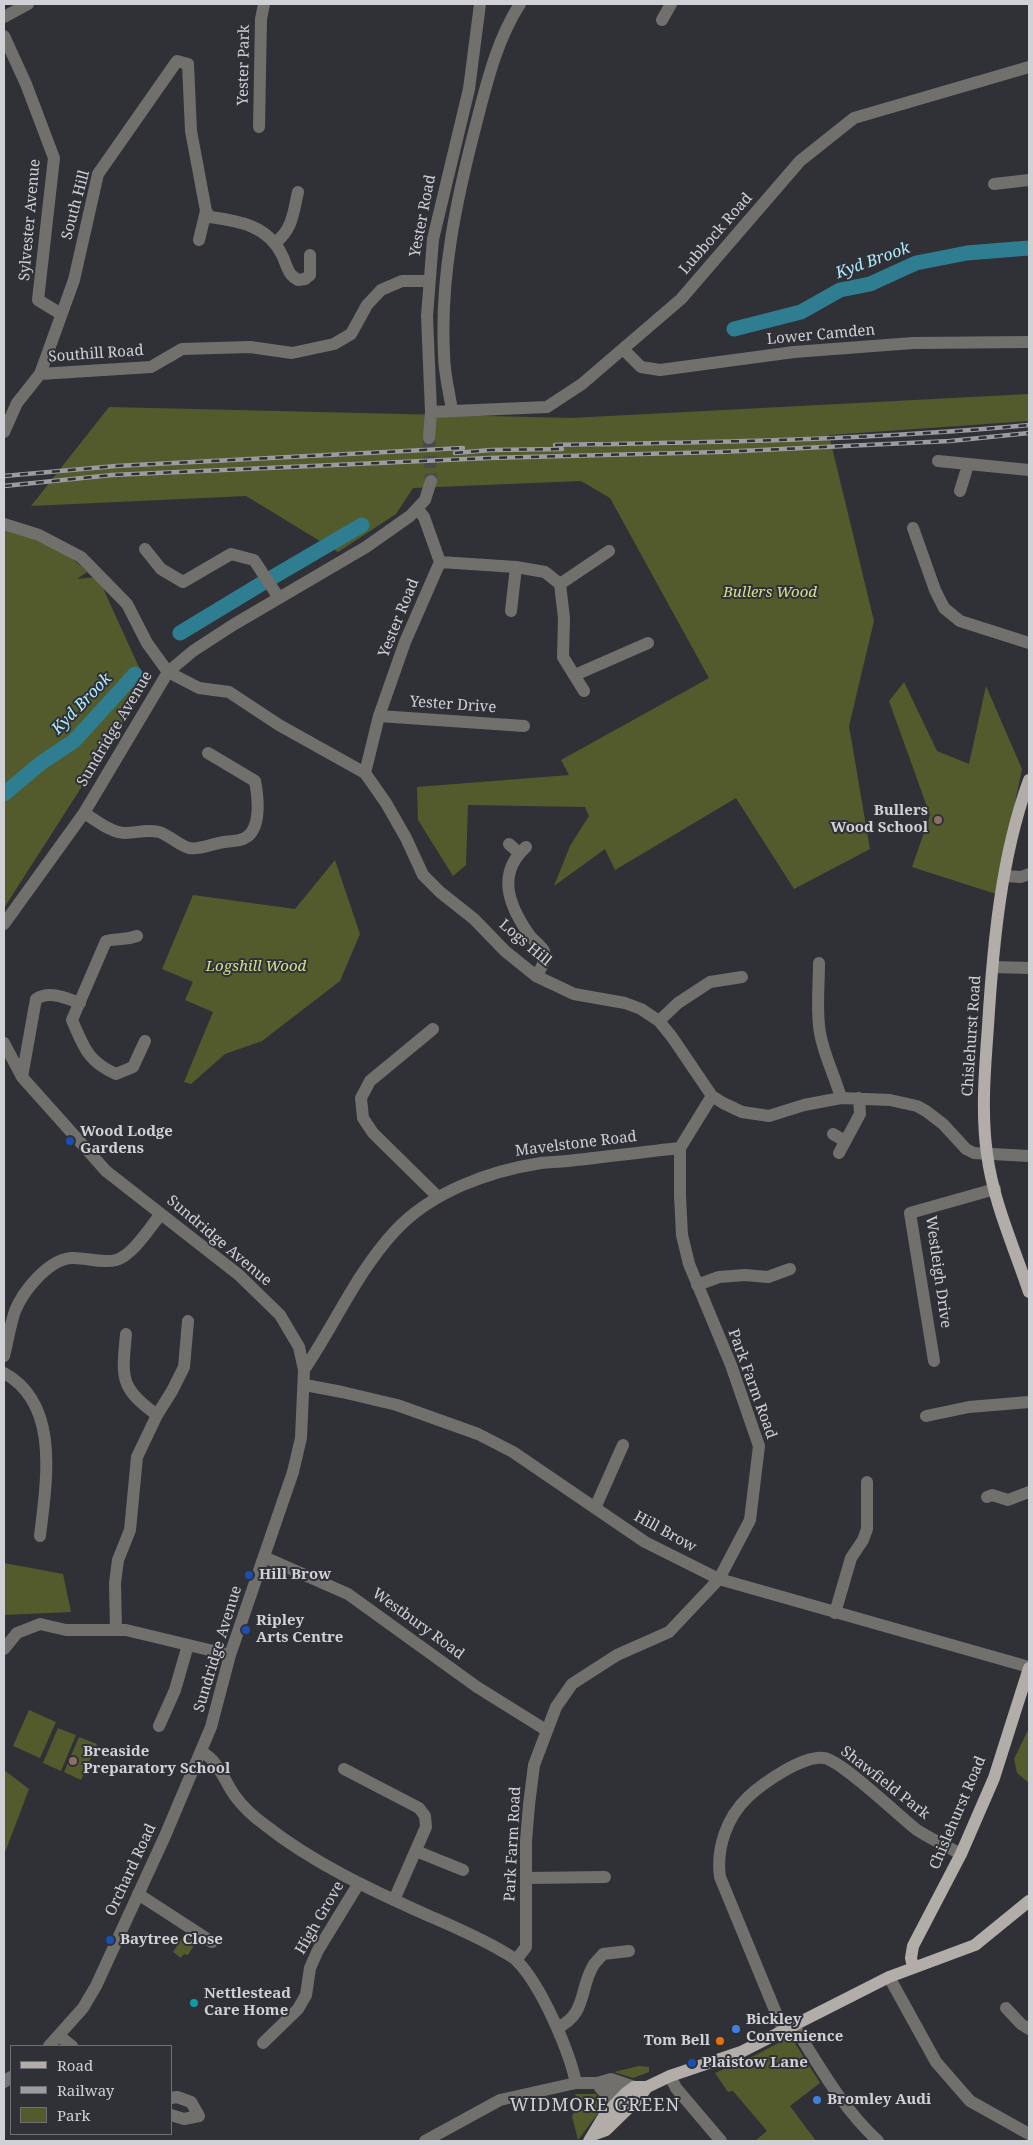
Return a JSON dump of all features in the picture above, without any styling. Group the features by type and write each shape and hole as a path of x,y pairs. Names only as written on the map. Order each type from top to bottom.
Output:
{"main road":[{"name":"Chislehurst Road","path":"1029,780 1014,833 992,967 983,1105 987,1154 995,1189 1029,1292"},
{"name":"Chislehurst Road","path":"912,1967 913,1946 961,1854 994,1778 1005,1737 1029,1668"},
{"path":"622,2105 634,2088 648,2087 670,2076 741,2052 888,1976 975,1945 1029,1901"},
{"path":"592,2138 601,2120 622,2105 639,2098 648,2087"}],"street":[{"path":"4,17 28,4"},
{"name":"Yester Park","path":"259,127 261,19 264,4"},
{"name":"Yester Road","path":"429,438 431,412 426,316 433,239 468,89 480,4"},
{"path":"452,410 444,354 444,315 452,231 485,88 494,59 520,4"},
{"path":"662,20 671,4"},
{"name":"Sylvester Avenue","path":"4,36 26,84 54,158 38,300 61,314"},
{"name":"South Hill","path":"40,374 74,280 98,174 177,61 188,64 191,100 190,131 206,211"},
{"name":"Lubbock Road","path":"431,412 547,407 582,384 624,350 681,299 800,160 854,118 1029,67"},
{"path":"994,184 1029,180"},
{"path":"276,243 286,235 298,192"},
{"path":"198,240 206,211"},
{"path":"206,211 210,217 243,224 262,231 276,243 285,260 288,272 298,280 305,279 310,275 310,255"},
{"name":"Southill Road","path":"4,432 17,403 40,374 151,367 182,349 250,347 292,353 334,344 351,334 367,305 381,290 402,281 428,282"},
{"name":"Lower Camden","path":"624,350 641,367 660,370 804,351 913,343 1029,342"},
{"path":"938,461 1029,470"},
{"path":"960,491 968,465"},
{"path":"431,481 425,500 418,510 424,517 440,562 516,567 546,572 560,584 564,618 563,657 584,691"},
{"name":"Sundridge Avenue","path":"4,924 84,813 168,672 201,646 366,547 418,510"},
{"path":"4,524 39,535 81,557 128,604 147,643 168,672"},
{"path":"913,528 935,590 944,608 960,621 1029,643"},
{"path":"145,549 161,569 183,582 231,554 254,560 279,598"},
{"path":"560,584 609,551"},
{"name":"Yester Road","path":"365,773 379,716 405,642 440,562"},
{"path":"510,611 516,567"},
{"path":"575,676 648,643"},
{"name":"Logs Hill","path":"168,672 199,688 229,692 279,725 365,773 386,803 424,875 440,892 474,919 505,950 536,976 574,994 625,1003 641,1008 659,1021 712,1096 742,1112 769,1116 804,1105 841,1098 890,1100 917,1106 933,1115 966,1149 974,1153 1029,1156"},
{"name":"Yester Drive","path":"379,716 524,726"},
{"path":"84,813 113,830 124,833 148,830 162,833 189,848 203,848 242,839 249,835 254,826 257,809 255,781 208,753"},
{"path":"509,844 522,850 510,869 507,888 523,926 529,936 544,950 545,958 536,976"},
{"path":"1006,876 1021,877 1029,874"},
{"path":"137,936 125,941 116,939 106,941 72,1020 86,1052 100,1067 116,1074 133,1067 145,1041"},
{"path":"818,963 819,1032 841,1098"},
{"path":"992,967 1029,968"},
{"path":"659,1021 678,1003 710,982 742,977"},
{"path":"22,1077 36,999 43,994 57,996 80,1004"},
{"path":"433,1029 370,1081 361,1098 363,1118 373,1133 438,1197"},
{"name":"Sundridge Avenue","path":"4,1043 22,1077 106,1171 250,1286 280,1314 299,1347 304,1370 304,1385 301,1438 296,1463 230,1655 211,1727 201,1752"},
{"path":"680,1148 712,1096"},
{"path":"839,1153 860,1114 859,1098"},
{"path":"833,1134 845,1140"},
{"name":"Mavelstone Road","path":"304,1370 318,1350 342,1305 377,1253 395,1230 414,1213 438,1197 484,1177 542,1163 680,1148"},
{"name":"Park Farm Road","path":"516,1960 526,1947 526,1841 534,1765 556,1707 572,1684 617,1655 669,1632 719,1579 750,1520 759,1446 731,1365 697,1285 682,1235 680,1148"},
{"name":"Westleigh Drive","path":"934,1361 910,1213 995,1189"},
{"path":"4,1356 16,1310 47,1267 61,1260 73,1258 91,1261 115,1261 136,1245 161,1214"},
{"path":"697,1285 719,1277 768,1276 790,1269"},
{"path":"4,1304 16,1310"},
{"path":"116,1630 114,1583 118,1560 130,1530 137,1456 184,1367 188,1321"},
{"path":"126,1334 123,1370 128,1386 138,1401 157,1415"},
{"path":"299,1347 318,1350"},
{"path":"4,1373 26,1388 34,1400 40,1415 45,1442 46,1478 40,1536"},
{"name":"Hill Brow","path":"304,1385 397,1405 478,1434 513,1452 645,1542 719,1579 1029,1668"},
{"path":"926,1416 969,1407 1029,1402"},
{"path":"595,1508 623,1444"},
{"path":"835,1613 851,1558 868,1529 867,1482"},
{"path":"987,1497 992,1495 1008,1500 1029,1492"},
{"name":"Westbury Road","path":"264,1557 348,1594 477,1687 546,1730"},
{"path":"4,1649 17,1633 40,1624 66,1630 126,1630 230,1655"},
{"path":"159,1726 176,1690 188,1645"},
{"path":"201,1752 210,1756 234,1795 264,1825 359,1883 483,1940 516,1960 534,1981 557,2028 576,2083"},
{"name":"Orchard Road","path":"50,2045 83,2008 96,1986 201,1752"},
{"name":"Shawfield Park","path":"878,2141 864,2129 788,2028 720,1877 719,1855 726,1831 733,1816 745,1800 764,1785 802,1762 817,1757 828,1758 851,1774 920,1831 961,1854"},
{"path":"344,1768 419,1808 425,1816 426,1826 394,1900"},
{"path":"416,1851 463,1870"},
{"path":"526,1878 605,1877"},
{"name":"High Grove","path":"263,2043 298,2009 306,1995 310,1968 359,1883"},
{"path":"138,1894 212,1942"},
{"path":"557,2028 568,2023 577,2012 592,1966 603,1954 629,1951"},
{"path":"888,1976 936,2062 970,2100 1029,2134"},
{"path":"1006,2008 1021,2024 1029,2029"},
{"path":"60,2036 71,2045"},
{"path":"670,2076 676,2088 721,2141"},
{"path":"426,2141 500,2100 576,2083 600,2082 611,2079 634,2088"},
{"path":"600,2082 609,2098 622,2105"},
{"path":"172,2098 177,2097 191,2102 199,2116 184,2119 172,2115"}],"green space":[{"name":"Bullers Wood","path":"1029,394 1029,421 829,435 874,621 849,726 870,849 794,889 736,798 615,870 605,849 554,886 570,846 589,816 585,807 468,805 466,865 453,876 418,820 417,787 569,775 561,760 709,678 610,498 581,481 413,488 396,514 338,552 246,496 31,506 109,407 571,418"},
{"path":"4,529 48,546 69,557 87,572 77,579 98,577 147,685 4,908"},
{"path":"904,682 937,751 969,764 986,686 1022,769 996,894 912,867 930,815 889,701"},
{"name":"Logshill Wood","path":"335,860 360,934 340,981 262,1041 225,1054 191,1084 184,1082 213,1012 185,1000 193,982 162,969 193,895 295,909"},
{"path":"4,1563 63,1574 71,1612 4,1615"},
{"path":"29,1710 56,1722 40,1758 13,1746"},
{"path":"58,1728 76,1735 61,1771 43,1763"},
{"path":"1029,1728 1029,1783 1017,1773 1014,1759"},
{"path":"79,1737 97,1744 81,1780 64,1772"},
{"path":"4,1770 29,1789 4,1855"},
{"path":"184,1935 196,1942 188,1955 184,1954 181,1958 173,1952"},
{"path":"787,2038 793,2040 820,2083 790,2106 816,2141 755,2141 767,2131 733,2091 728,2092 715,2073 756,2055"},
{"path":"639,2066 649,2067 649,2072 633,2078 614,2072"},
{"path":"575,2094 596,2094 603,2103 602,2108 578,2140 572,2116 574,2113 587,2108 584,2101 579,2101"}],"waterway":[{"name":"Kyd Brook","path":"734,329 801,312 840,290 870,284 916,263 967,253 1029,248"},
{"name":"Kyd Brook","path":"273,577 362,525"},
{"name":"Kyd Brook","path":"180,633 261,584"},
{"name":"Kyd Brook","path":"4,794 41,763 74,741 135,674"}],"tunnel":[{"path":"429,438 431,481"}],"railway":[{"path":"555,445 852,437 1029,425"},
{"path":"4,486 112,475 489,458 719,452 950,441 1029,433"},
{"path":"4,476 116,466 463,448"},
{"path":"455,453 491,450 562,449"}],"place":[{"name":"Bullers Wood School","path":"938,820"},
{"name":"Wood Lodge Gardens","path":"70,1141"},
{"name":"Hill Brow","path":"249,1575"},
{"name":"Ripley Arts Centre","path":"246,1630"},
{"name":"Breaside Preparatory School","path":"73,1761"},
{"name":"Baytree Close","path":"110,1940"},
{"name":"Nettlestead Care Home","path":"194,2003"},
{"name":"Bickley Convenience","path":"736,2029"},
{"name":"Tom Bell","path":"720,2041"},
{"name":"Plaistow Lane","path":"692,2063"},
{"name":"Bromley Audi","path":"817,2100"}],"district":[{"name":"WIDMORE GREEN","path":"595,2106"}]}
